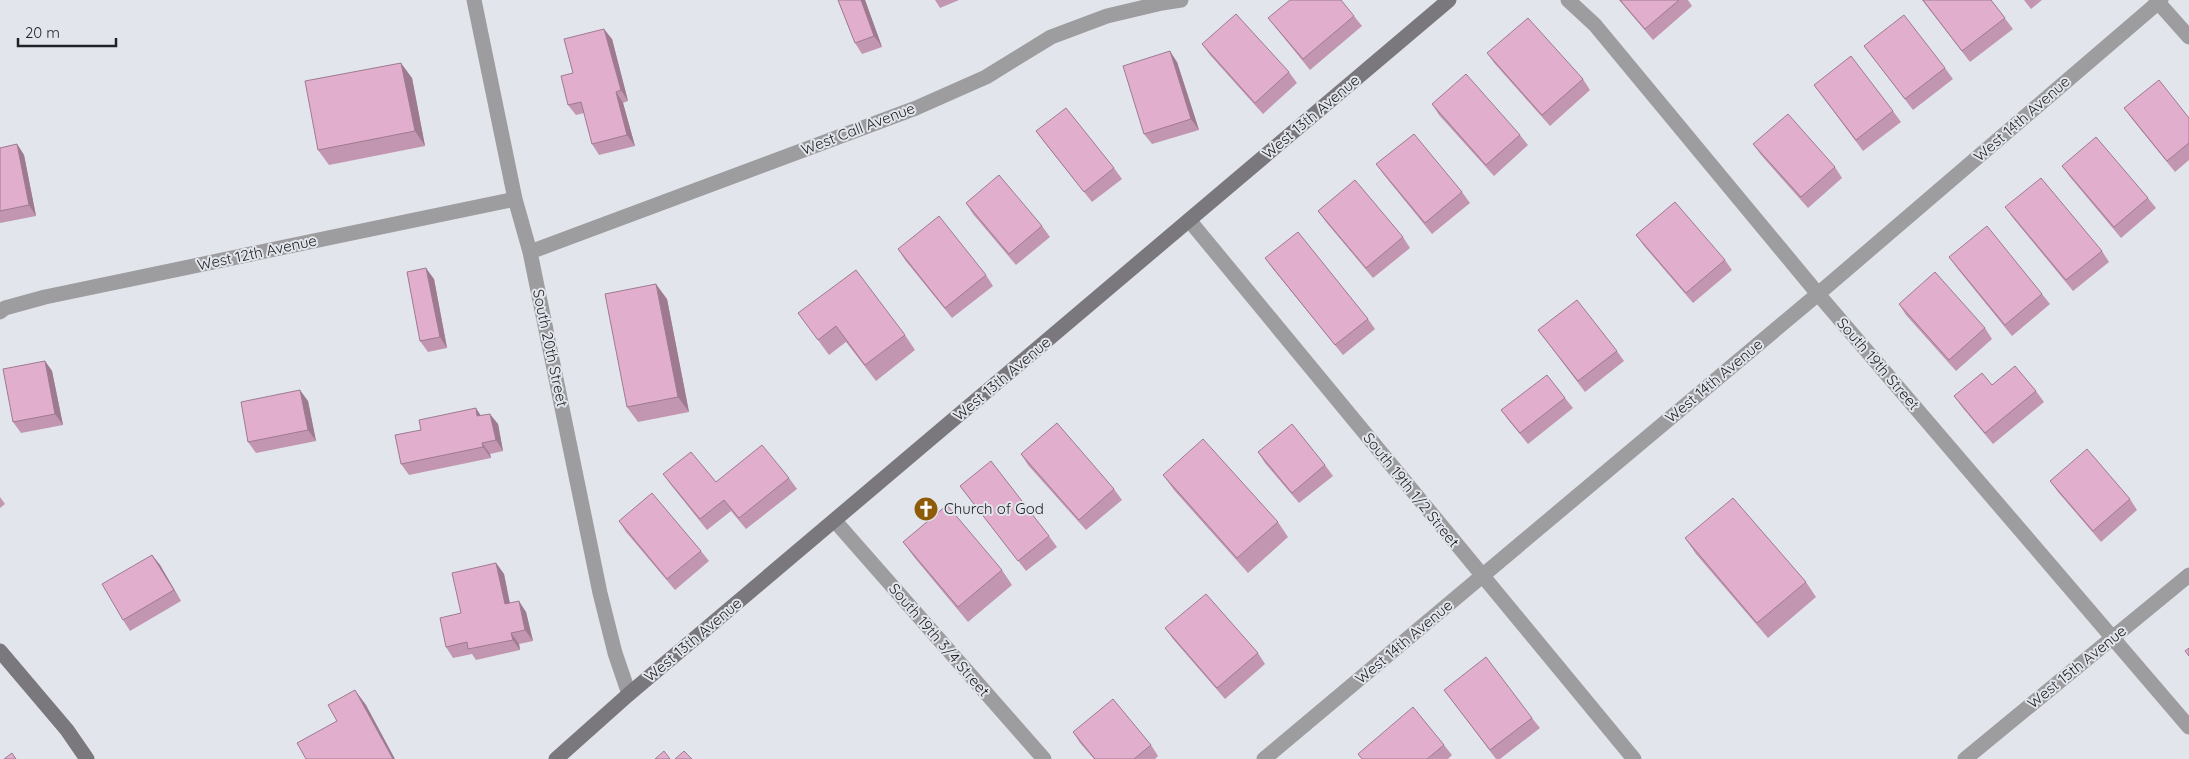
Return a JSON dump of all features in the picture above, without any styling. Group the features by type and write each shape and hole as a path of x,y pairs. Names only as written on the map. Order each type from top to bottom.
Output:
{"street":[{"name":"South 20th Street","path":"474,0 516,199 530,252 600,593 615,653 629,694"},
{"name":"West Call Avenue","path":"530,252 916,108 986,77 1051,37 1107,16 1181,0"},
{"name":"West 13th Avenue","path":"556,759 629,694 1449,0"},
{"name":"South 19th Street","path":"1568,0 1595,25 1818,294 2189,727"},
{"name":"West 14th Avenue","path":"1264,759 1818,294 2158,1"},
{"path":"2158,1 2189,37"},
{"name":"West 12th Avenue","path":"0,312 5,308 45,297 516,199"},
{"name":"South 19th 1/2 Street","path":"1189,220 1634,759"},
{"name":"South 19th 3/4 Street","path":"835,521 1044,759"},
{"name":"West 15th Avenue","path":"1966,759 2189,575"},
{"path":"0,651 67,730 87,759"}],"building":[{"path":"838,0 861,0 874,36 855,43"},
{"path":"1290,0 1341,0 1354,16 1303,59 1268,18"},
{"path":"1620,0 1679,0 1645,29"},
{"path":"1923,0 1991,0 2005,18 1962,51"},
{"path":"1236,14 1289,72 1255,103 1202,44"},
{"path":"1904,15 1945,68 1905,99 1864,46"},
{"path":"1528,18 1583,79 1542,115 1487,53"},
{"path":"604,29 621,90 616,92 627,135 592,144 581,102 568,105 561,76 573,73 564,39"},
{"path":"1170,51 1191,119 1144,134 1123,66"},
{"path":"1851,56 1893,111 1856,140 1814,85"},
{"path":"401,63 415,131 318,150 305,81"},
{"path":"1466,74 1520,135 1486,165 1432,104"},
{"path":"2159,80 2189,118 2189,143 2167,161 2124,108"},
{"path":"1066,108 1114,168 1084,192 1036,131"},
{"path":"1788,114 1835,167 1801,197 1753,144"},
{"path":"1414,134 1462,192 1425,223 1376,164"},
{"path":"2096,137 2148,198 2114,227 2062,166"},
{"path":"17,144 29,205 0,211 0,148"},
{"path":"999,175 1042,226 1009,254 966,203"},
{"path":"2041,178 2102,251 2066,280 2005,207"},
{"path":"1355,180 1403,237 1366,268 1318,211"},
{"path":"1675,202 1725,260 1686,293 1636,235"},
{"path":"939,216 986,275 945,308 898,249"},
{"path":"1987,226 2042,294 2005,325 1949,257"},
{"path":"1298,232 1368,319 1335,345 1265,258"},
{"path":"426,268 440,337 420,341 407,272"},
{"path":"856,270 905,335 865,365 836,326 818,340 798,313"},
{"path":"1935,272 1985,328 1949,360 1899,304"},
{"path":"656,284 678,397 627,407 605,294"},
{"path":"1577,300 1617,351 1578,381 1538,330"},
{"path":"45,361 55,414 13,422 3,369"},
{"path":"2015,366 2036,391 1985,433 1954,396 1982,373 1992,385"},
{"path":"1547,375 1565,398 1520,433 1501,410"},
{"path":"300,390 308,430 248,442 241,402"},
{"path":"476,408 477,416 490,414 496,440 482,443 483,447 401,464 395,435 421,430 419,420"},
{"path":"1057,423 1114,489 1079,520 1021,454"},
{"path":"1292,424 1325,465 1292,493 1258,452"},
{"path":"1203,439 1278,522 1237,558 1163,475"},
{"path":"762,445 789,478 739,518 724,500 700,519 663,474 691,452 716,482"},
{"path":"2087,449 2130,499 2093,531 2050,481"},
{"path":"991,461 1049,536 1018,561 960,486"},
{"path":"652,493 701,551 667,579 619,521"},
{"path":"1733,498 1806,582 1757,623 1685,538"},
{"path":"947,505 1002,570 958,607 903,542"},
{"path":"152,555 174,590 123,620 102,584"},
{"path":"496,563 505,604 519,601 525,630 511,633 513,640 468,649 467,642 446,647 440,618 461,613 452,573"},
{"path":"1206,594 1258,653 1217,688 1165,628"},
{"path":"2189,648 2189,656 2185,651"},
{"path":"1486,657 1532,718 1490,750 1444,690"},
{"path":"355,690 393,759 306,759 297,743 337,721 328,705"},
{"path":"1113,699 1151,745 1134,759 1095,759 1073,732"},
{"path":"1413,707 1444,745 1427,759 1362,759 1358,754"},
{"path":"664,751 670,759 655,759"},
{"path":"684,751 692,759 675,759"},
{"path":"12,753 16,759 4,759"}],"place":[{"name":"Church of God","path":"926,509"}]}
